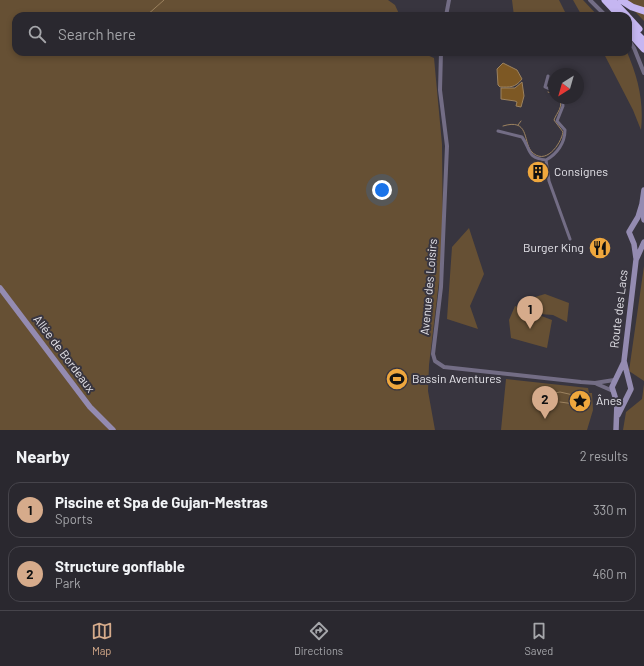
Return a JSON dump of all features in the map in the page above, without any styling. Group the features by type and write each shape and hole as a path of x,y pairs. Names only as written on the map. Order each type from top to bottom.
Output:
{"highway":[{"path":"600,0 610,12"},
{"path":"605,0 616,12"},
{"path":"612,0 624,12"},
{"path":"621,0 632,7 644,11"},
{"path":"632,20 640,29"},
{"path":"632,29 644,41"},
{"path":"632,36 644,49"}],"main road":[{"name":"Route des Lacs","path":"618,415 627,394 631,389 624,362 636,260 633,241 629,232 642,204 644,190"},
{"name":"Route des Lacs","path":"642,204 644,220"},
{"path":"634,224 644,224"},
{"name":"Route des Lacs","path":"633,241 638,243 644,242"},
{"name":"Route des Lacs","path":"636,260 644,242"},
{"name":"Allée de Bordeaux","path":"0,288 90,407 113,430"},
{"name":"Route des Lacs","path":"616,430 618,415 617,403 612,387 624,362"},
{"path":"615,380 624,378 628,381"},
{"path":"614,392 622,396 627,394"}],"street":[{"path":"447,12 449,0"},
{"path":"590,0 602,12"},
{"path":"632,45 644,73"},
{"name":"Avenue des Loisirs","path":"441,56 440,90 447,146 441,287 433,354 435,361 444,367 595,383 615,380"},
{"path":"548,76 545,87 548,88"},
{"path":"498,131 522,137 528,152 539,160 546,160 556,154 565,136 565,130 557,120 563,104"},
{"path":"546,160 549,181 570,239"},
{"name":"Avenue des Loisirs","path":"595,383 614,392"}],"shaded area":[{"path":"0,0 388,0 395,5 398,12 12,12 12,56 429,56 434,58 442,144 443,248 429,365 428,391 435,430 0,430"},
{"path":"512,0 559,0 565,12 514,12"},
{"path":"573,0 583,0 594,12 580,12"},
{"path":"624,0 644,0 644,21"},
{"path":"605,56 628,56 641,99 641,130 633,110"},
{"path":"503,63 517,70 522,79 515,85 510,87 500,87 498,85 497,69"},
{"path":"522,82 524,96 521,107 516,106 517,102 515,101 501,99 501,88 515,88"},
{"path":"469,228 484,274 470,306 478,329 447,319 452,247"},
{"path":"644,266 644,381 629,371"},
{"path":"545,294 569,303 567,322 553,315 540,314 535,297"},
{"path":"515,306 552,320 547,348 511,338 509,320"},
{"path":"506,379 588,388 589,393 592,393 593,410 587,430 501,430"},
{"path":"644,384 644,430 623,430 626,412 642,399"}],"waterway":[{"path":"150,12 164,0"},
{"path":"503,126 511,124 521,127 524,131 531,151 536,155 547,155 556,148 562,137 563,132 554,120 561,104"},
{"path":"518,125 521,121"},
{"path":"550,394 560,392 582,397 585,400 582,405 560,402"}],"place":[{"name":"Consignes","path":"538,172"},
{"name":"Burger King","path":"600,248"},
{"name":"Piscine et Spa de Gujan-Mestras","path":"530,329"},
{"name":"Bassin Aventures","path":"397,379"},
{"name":"Ânes","path":"580,401"},
{"name":"Structure gonflable","path":"545,419"}]}
